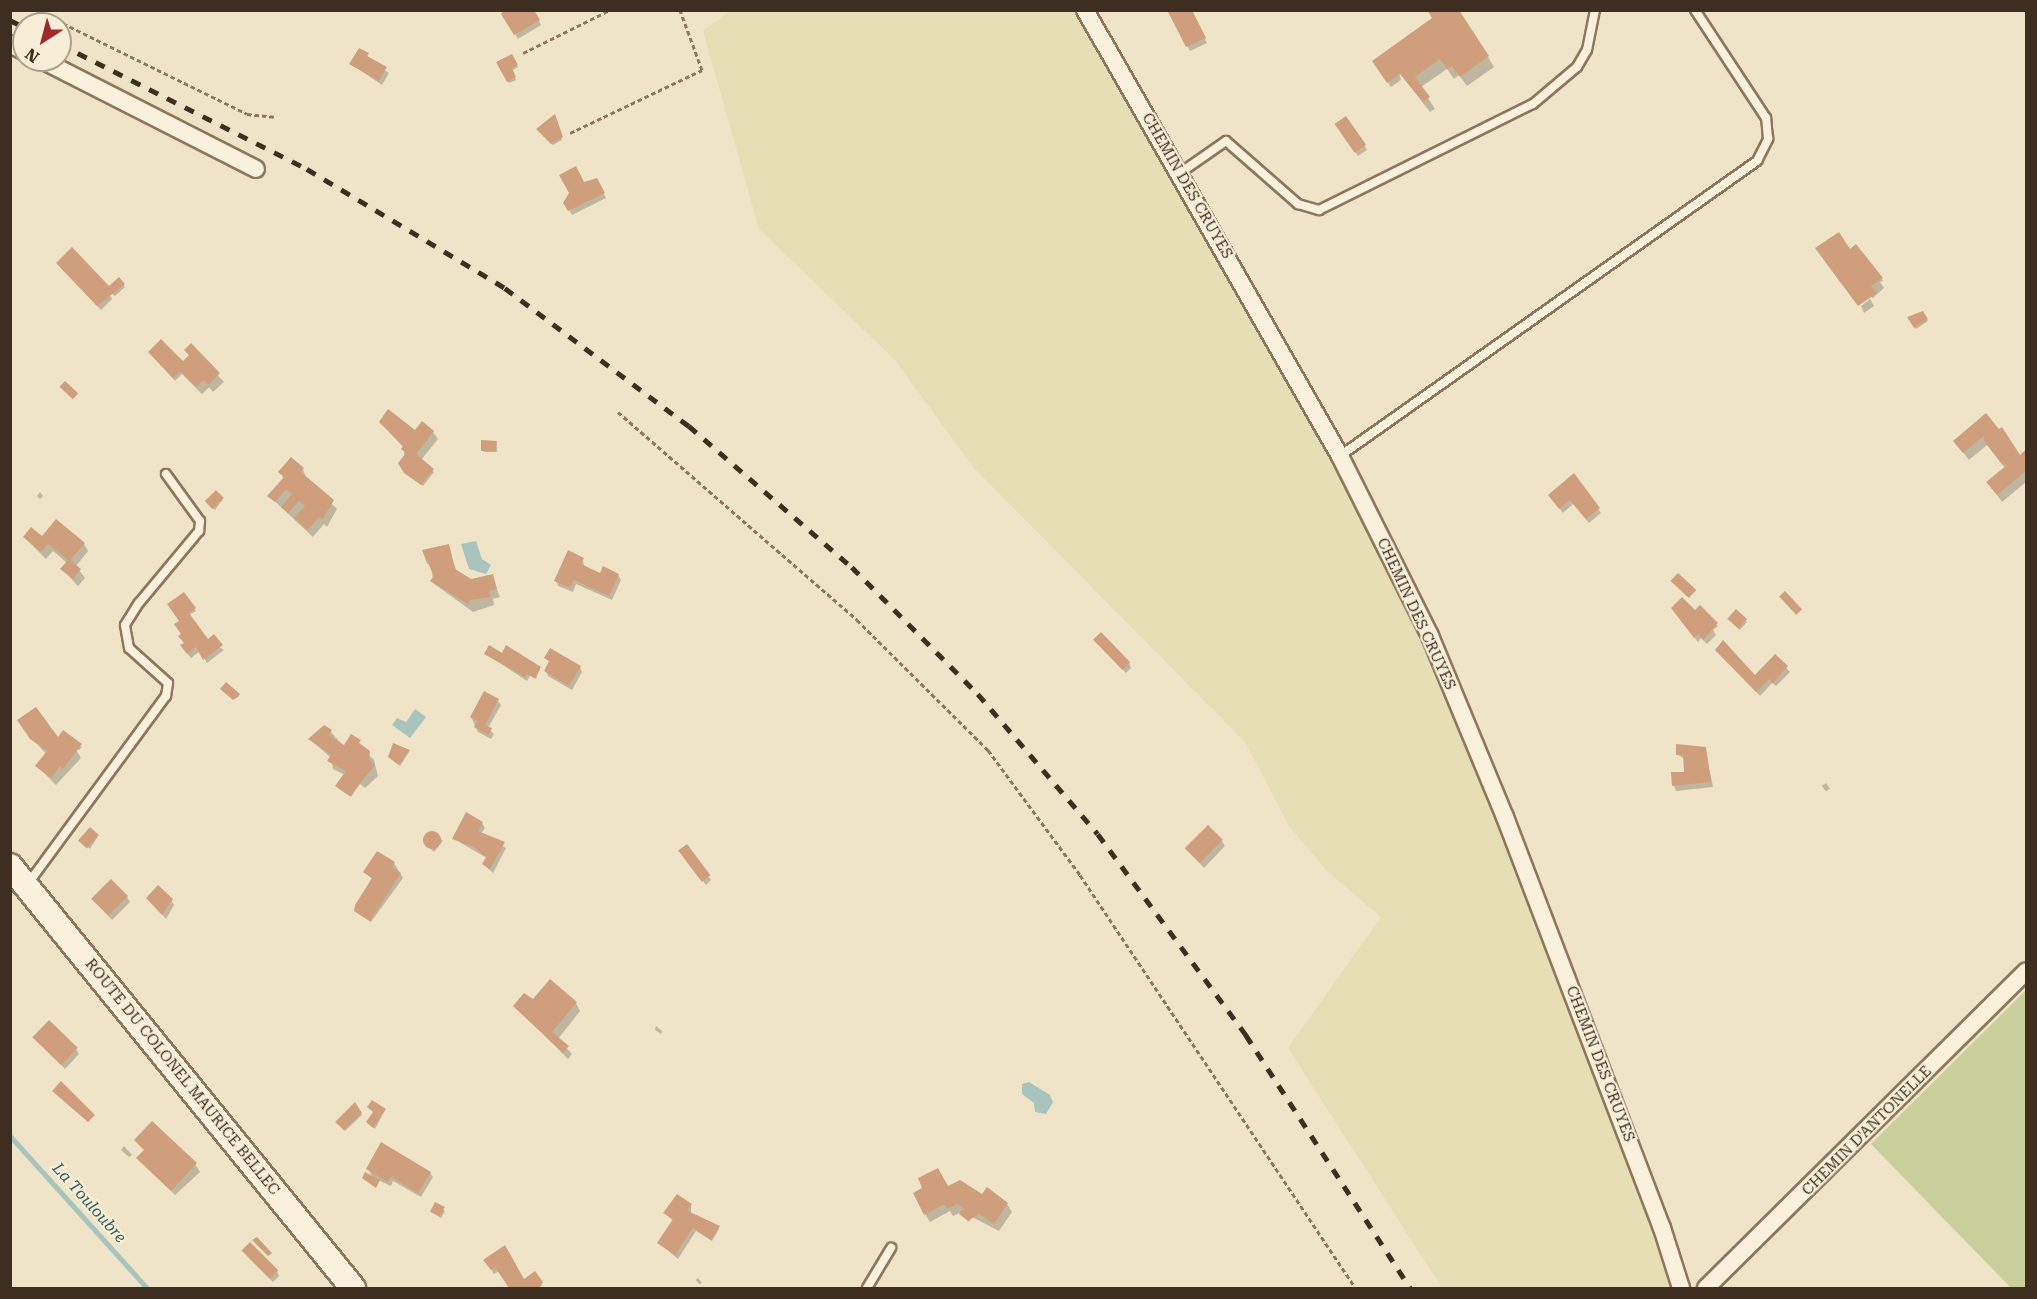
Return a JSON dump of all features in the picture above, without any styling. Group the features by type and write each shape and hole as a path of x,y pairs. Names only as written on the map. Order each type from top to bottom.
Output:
{"main road":[{"name":"ROUTE DU COLONEL MAURICE BELLEC","path":"10,866 353,1288"}],"street":[{"name":"CHEMIN DES CRUYES","path":"1085,10 1340,456 1430,636 1497,797 1662,1228 1681,1288"},
{"path":"66,72 256,169"},
{"name":"CHEMIN D'ANTONELLE","path":"1706,1288 2026,971"}],"lane":[{"path":"1180,173 1226,141 1298,204 1319,210 1533,104 1577,67 1587,50 1595,10"},
{"path":"1340,456 1757,161 1768,139 1766,118 1695,10"},
{"path":"27,885 166,696 168,683 129,648 125,625 139,603 199,531 200,521 166,474"},
{"path":"867,1288 891,1248"}],"path":[{"path":"36,10 247,114 274,117"},
{"path":"523,53 610,10"},
{"path":"570,133 702,70 680,10"},
{"path":"618,412 857,620 988,750 1080,875 1355,1288"}],"shaded area":[{"path":"730,11 1084,11 1340,456 1481,757 1681,1288 1442,1288 1288,1048 1381,917 1327,871 1289,826 1245,742 973,467 895,360 759,229 703,31"}],"green space":[{"path":"2026,990 2026,1288 2011,1288 1871,1144"}],"water":[{"path":"476,541 482,559 491,565 486,574 469,569 461,544"},
{"path":"415,709 426,717 410,738 392,725 397,718 406,722"},
{"path":"1029,1082 1050,1095 1053,1102 1046,1114 1035,1112 1034,1103 1022,1094 1022,1084"}],"building":[{"path":"504,10 534,10 540,20 514,35 501,14"},
{"path":"1167,10 1192,10 1206,38 1186,47"},
{"path":"1427,10 1459,10 1489,56 1460,77 1452,66 1447,69 1440,59 1415,77 1430,97 1423,102 1400,74 1387,83 1372,61 1432,18"},
{"path":"359,48 369,53 367,56 387,67 379,81 349,64"},
{"path":"512,54 518,65 512,68 516,77 507,82 496,62"},
{"path":"555,114 563,137 551,144 536,129"},
{"path":"1346,116 1366,145 1355,153 1335,124"},
{"path":"576,166 584,182 597,178 605,193 568,211 563,203 569,193 559,175"},
{"path":"1839,232 1850,249 1856,244 1883,278 1871,286 1877,293 1858,306 1815,248"},
{"path":"72,247 109,286 119,277 125,284 97,306 56,263"},
{"path":"1923,311 1928,319 1914,328 1907,317"},
{"path":"161,339 183,361 189,355 184,350 191,343 220,373 208,385 204,380 196,387 180,371 173,378 148,352"},
{"path":"65,381 78,393 73,399 60,387"},
{"path":"388,409 415,430 422,421 434,431 416,454 434,469 421,485 404,473 398,463 406,453 401,449 403,446 379,422"},
{"path":"1986,413 1999,429 2002,427 2020,455 2026,449 2026,471 1997,495 1986,482 2007,465 2002,464 1984,441 1984,436 1963,453 1953,441"},
{"path":"481,440 497,441 496,451 481,451"},
{"path":"291,457 304,468 301,472 334,500 322,520 319,517 308,530 294,518 305,506 299,501 288,513 281,507 292,494 286,489 275,502 267,496 284,477 278,472"},
{"path":"1574,473 1600,508 1586,519 1570,500 1559,509 1548,495"},
{"path":"216,490 224,498 212,509 205,501"},
{"path":"56,519 85,543 70,560 81,569 73,579 60,569 68,560 48,544 41,552 23,537 31,527 42,536"},
{"path":"449,544 455,569 471,579 493,574 497,589 489,591 491,597 470,600 468,604 430,581 434,576 422,550"},
{"path":"568,550 584,558 581,564 600,573 603,566 619,574 609,596 574,580 570,588 554,581"},
{"path":"1678,573 1696,590 1689,598 1670,581"},
{"path":"1785,591 1802,609 1796,615 1779,596"},
{"path":"184,592 196,608 189,613 208,639 214,634 223,645 203,660 196,647 187,654 180,645 184,643 178,636 181,634 174,624 179,621 167,604"},
{"path":"1682,597 1695,610 1700,605 1718,623 1703,640 1698,634 1694,638 1671,608"},
{"path":"1736,609 1747,619 1738,629 1727,619"},
{"path":"1101,632 1130,662 1122,670 1093,640"},
{"path":"1723,640 1755,675 1775,654 1788,666 1773,683 1769,679 1756,692 1715,650"},
{"path":"489,645 502,653 506,645 541,667 535,678 527,674 525,677 484,654"},
{"path":"550,648 581,666 569,686 544,671 549,661 544,658"},
{"path":"226,682 240,694 233,700 220,689"},
{"path":"484,691 499,699 485,725 492,728 488,735 474,727 477,721 470,717"},
{"path":"36,707 58,737 63,730 82,744 63,769 60,766 51,778 35,766 47,751 30,739 17,720"},
{"path":"324,725 332,730 329,735 344,745 351,734 361,740 359,743 370,751 369,760 375,765 350,796 335,786 346,771 327,761 331,755 308,739"},
{"path":"393,743 410,750 399,765 388,757"},
{"path":"1676,744 1706,747 1711,782 1672,786 1671,772 1684,772 1683,755 1676,755"},
{"path":"466,812 483,822 478,831 505,842 490,869 482,864 486,857 474,847 452,839"},
{"path":"1208,825 1223,840 1200,863 1185,848"},
{"path":"90,827 99,835 87,848 78,840"},
{"path":"432,831 438,834 441,840 438,846 432,849 426,846 423,840 426,834"},
{"path":"687,844 710,875 702,882 678,851"},
{"path":"377,851 395,862 392,867 401,873 370,921 354,911 355,905 372,878 363,872"},
{"path":"111,879 128,896 108,916 91,899"},
{"path":"158,885 173,899 162,915 146,898"},
{"path":"550,979 577,1002 552,1032 569,1046 563,1053 513,1006 524,993 533,999"},
{"path":"49,1020 78,1048 61,1065 32,1037"},
{"path":"61,1081 95,1115 88,1122 52,1091"},
{"path":"372,1100 386,1109 373,1128 366,1122 373,1112 367,1107"},
{"path":"355,1102 362,1113 344,1130 335,1122"},
{"path":"152,1121 197,1163 171,1191 136,1158 144,1150 134,1140"},
{"path":"381,1142 431,1172 418,1193 391,1177 388,1182 366,1169"},
{"path":"938,1168 948,1186 960,1180 982,1194 987,1187 1008,1203 994,1224 979,1214 968,1221 959,1214 963,1208 957,1204 947,1209 945,1204 924,1215 913,1193 922,1188 918,1178"},
{"path":"365,1172 380,1180 376,1188 362,1178"},
{"path":"677,1194 692,1204 688,1211 720,1226 711,1240 693,1228 675,1255 657,1243 673,1219 663,1213"},
{"path":"435,1202 445,1207 440,1217 430,1212"},
{"path":"257,1237 272,1253 268,1256 252,1240"},
{"path":"250,1242 278,1270 270,1279 242,1250"},
{"path":"505,1245 524,1279 535,1271 543,1282 539,1288 509,1288 495,1267 491,1270 483,1260"}],"waterway":[{"name":"La Touloubre","path":"10,1136 147,1288"}],"railway":[{"path":"72,50 307,169 505,288 689,426 852,567 978,694 1098,834 1246,1035 1410,1288"}]}
